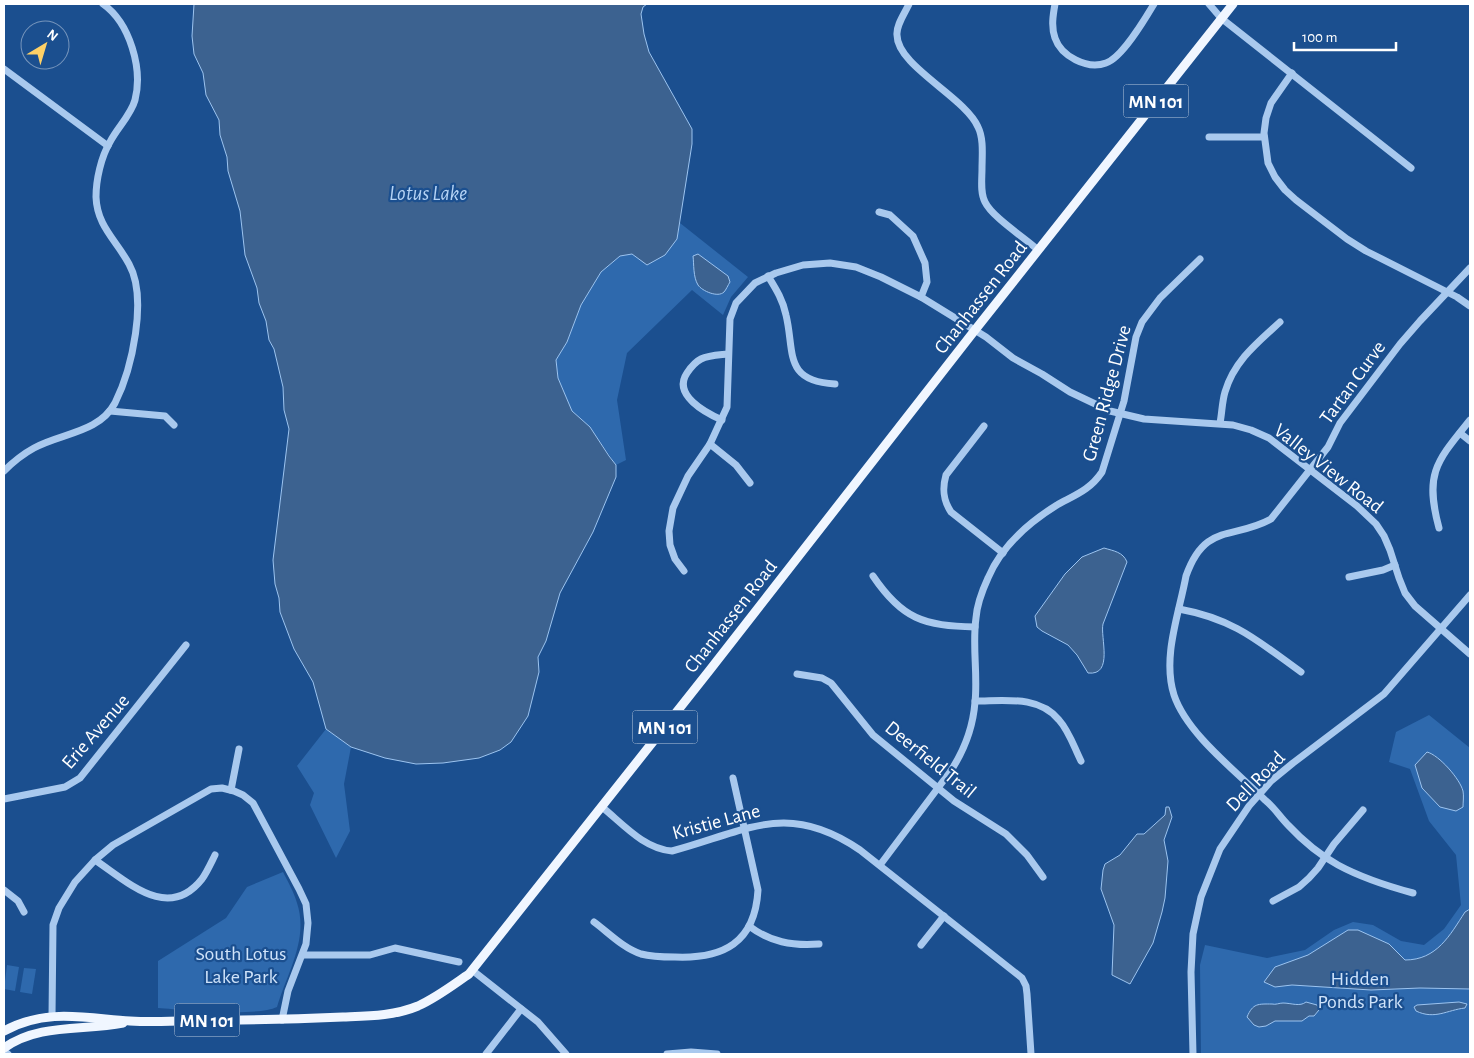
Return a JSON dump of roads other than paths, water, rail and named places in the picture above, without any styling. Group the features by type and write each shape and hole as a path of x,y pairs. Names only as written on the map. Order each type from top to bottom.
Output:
{"main road":[{"name":"Chanhassen Road","path":"4,1031 29,1020 52,1016 100,1017 131,1021 282,1020 366,1016 397,1012 418,1006 443,992 472,970 1233,4"},
{"name":"Chanhassen Road","path":"4,1050 24,1037 46,1030 106,1026 131,1021"}],"street":[{"path":"4,471 34,448 95,424 110,411 124,382 132,351 138,305 134,274 98,215 96,196 100,169 108,146 135,101 138,79 134,50 127,35 103,4"},
{"path":"909,4 896,36 901,47 919,70 971,114 979,128 981,140 984,201 997,216 1038,250"},
{"path":"1055,4 1052,25 1055,40 1065,54 1077,61 1091,65 1105,64 1116,56 1135,33 1154,4"},
{"path":"1209,4 1221,18 1412,168"},
{"path":"4,69 108,146"},
{"path":"1292,73 1272,103 1266,118 1264,137 1268,164 1275,177 1296,200 1347,239 1470,306"},
{"path":"1209,137 1264,137"},
{"path":"879,212 890,215 913,236 925,263 928,282 921,297"},
{"name":"Green Ridge Drive","path":"880,865 959,758 972,726 975,701 975,628 979,600 988,577 1003,552 1025,528 1042,515 1079,495 1096,481 1106,462 1120,414 1128,383 1136,337 1142,322 1160,298 1200,259"},
{"name":"Valley View Road","path":"684,571 674,559 670,545 669,531 673,508 688,476 710,444 727,407 730,319 736,303 755,282 768,276 803,265 830,264 856,267 881,276 921,297 975,330 1013,358 1070,392 1110,411 1144,419 1220,423 1251,430 1269,438 1357,506 1376,524 1384,536 1405,593 1415,606 1470,654"},
{"name":"Tartan Curve","path":"1413,893 1360,876 1326,857 1289,826 1259,794 1199,737 1189,724 1174,694 1170,661 1186,576 1198,551 1220,535 1261,524 1271,519 1328,447 1347,413 1400,344 1470,268"},
{"path":"768,276 784,305 790,331 792,360 796,368 808,378 823,384 835,384"},
{"path":"1220,423 1224,394 1236,367 1255,345 1280,322"},
{"path":"722,420 705,413 688,396 685,390 684,377 692,365 700,359 708,356 728,354"},
{"path":"110,411 165,416 174,425"},
{"path":"1439,528 1432,501 1432,487 1435,474 1439,461 1470,420"},
{"path":"984,426 946,476 943,485 944,495 946,504 951,512 1003,552"},
{"path":"1460,433 1470,442"},
{"path":"710,444 736,465 750,483"},
{"path":"1349,577 1383,570 1395,565"},
{"path":"873,576 892,601 919,619 935,624 975,628"},
{"name":"Dell Road","path":"1193,1054 1193,934 1201,897 1220,849 1242,815 1259,794 1293,763 1362,713 1384,694 1470,595"},
{"path":"1179,609 1202,614 1240,629 1301,672"},
{"name":"Erie Avenue","path":"4,799 65,786 80,778 186,645"},
{"name":"Deerfield Trail","path":"797,674 822,678 831,683 873,735 966,809 1006,834 1027,855 1043,877"},
{"path":"975,701 1022,701 1039,705 1050,711 1065,729 1081,761"},
{"path":"231,790 239,750"},
{"path":"594,922 624,946 642,954 690,958 717,954 729,948 739,939 749,926 758,904 758,890 733,778"},
{"path":"52,1016 53,925 59,908 76,882 95,860 113,845 203,793 222,788 244,795 252,802 306,904 308,923 306,944 288,991 282,1020"},
{"name":"Kristie Lane","path":"602,807 641,840 661,850 672,851 745,827 771,823 809,826 845,840 880,865 1022,978 1027,994 1031,1054"},
{"path":"1273,901 1299,887 1310,878 1343,832 1363,810"},
{"path":"95,860 143,892 158,898 172,898 184,895 192,888 202,878 216,855"},
{"path":"4,890 18,901 24,912"},
{"path":"921,945 944,916"},
{"path":"749,926 779,942 792,945 819,944"},
{"path":"303,955 370,955 396,948 459,962"},
{"path":"472,970 538,1022 566,1054"},
{"path":"486,1054 521,1009"},
{"path":"4,1050 8,1054"},
{"path":"667,1054 691,1052 717,1054"}],"water":[{"name":"Lotus Lake","path":"194,4 647,4 643,7 641,14 649,52 692,129 692,144 677,239 665,255 647,265 632,254 620,256 601,272 581,305 567,342 556,360 558,378 572,411 590,427 616,465 616,477 593,532 560,593 546,641 538,657 539,672 528,716 511,742 500,750 479,758 443,763 416,764 385,758 351,747 326,729 313,682 294,649 280,612 273,560 289,429 284,410 283,387 274,349 269,340 257,288 245,255 240,211 228,171 227,157 220,135 219,120 206,95 203,73 194,54 192,36"},
{"path":"698,254 728,276 730,282 721,294 710,293 696,282 693,256"},
{"path":"1104,548 1121,554 1127,562 1103,624 1104,654 1101,668 1096,672 1088,673 1077,655 1068,645 1037,627 1035,616 1065,574 1082,557"},
{"path":"1427,752 1443,762 1461,786 1463,807 1456,811 1440,807 1422,788 1415,765"},
{"path":"1166,807 1169,807 1172,817 1164,840 1168,861 1165,898 1153,943 1130,984 1112,975 1114,925 1101,889 1103,870 1105,864 1120,855 1137,834 1144,834 1165,815"},
{"path":"1470,909 1470,989 1420,988 1371,990 1292,985 1275,987 1264,982 1275,967 1308,955 1348,930 1358,930 1389,944 1405,960 1426,956 1441,945 1465,912"},
{"path":"1306,1002 1317,1005 1319,1010 1314,1016 1309,1016 1302,1021 1275,1021 1266,1026 1259,1027 1254,1025 1247,1017 1251,1009 1260,1004 1283,1003 1298,1005"},
{"path":"1459,1002 1467,1004 1465,1008 1435,1015 1423,1014 1416,1011 1414,1007 1417,1005"}],"park label":[{"name":"South Lotus Lake Park","path":"241,964"},
{"name":"Hidden Ponds Park","path":"1360,990"}]}
